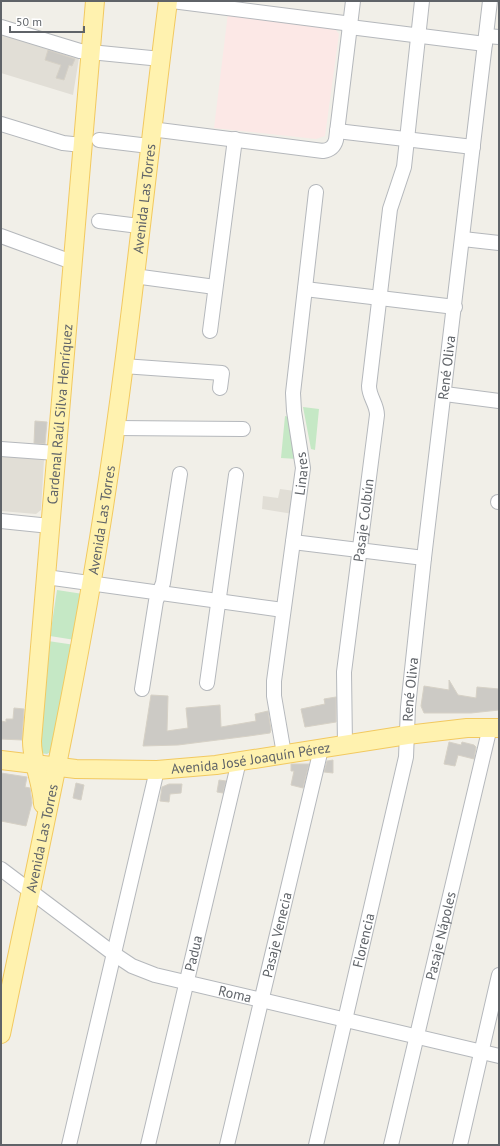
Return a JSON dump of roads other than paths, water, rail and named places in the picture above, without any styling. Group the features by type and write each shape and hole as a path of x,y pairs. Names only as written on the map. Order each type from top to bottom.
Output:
{"main road":[{"name":"Cardenal Raúl Silva Henríquez","path":"44,826 42,790 32,754 32,741 72,262 91,143 90,52 95,1"},
{"name":"Avenida Las Torres","path":"1,1034 44,826 91,584 115,428 168,1"},
{"name":"Avenida José Joaquín Pérez","path":"1,760 55,768 157,770 239,761 407,735 494,727"}],"street":[{"path":"172,1 344,23 350,27 418,36 490,39"},
{"path":"152,129 323,151 332,148 335,143 337,131 353,1"},
{"name":"Pasaje Colbún","path":"345,745 343,682 377,415 369,386 390,209 402,177 422,1"},
{"name":"René Oliva","path":"407,735 408,707 424,558 445,394 473,147 490,39 490,1"},
{"path":"1,27 76,50 161,58"},
{"path":"1,124 63,143 149,146"},
{"path":"337,131 473,147"},
{"path":"210,331 235,139"},
{"name":"Linares","path":"284,754 274,688 303,462 294,411 293,393 316,192"},
{"path":"99,222 140,226"},
{"path":"1,236 72,262"},
{"path":"463,239 499,243"},
{"path":"134,276 216,287"},
{"path":"305,289 455,307"},
{"path":"123,366 223,367 220,388"},
{"path":"445,394 499,401"},
{"path":"115,428 243,429"},
{"path":"1,449 56,453"},
{"path":"142,689 156,601 163,583 180,474"},
{"path":"207,683 236,475"},
{"path":"1,521 50,526"},
{"path":"293,542 424,558"},
{"path":"46,578 283,610"},
{"name":"Pasaje Nápoles","path":"391,1145 416,1037 494,727"},
{"name":"Florencia","path":"316,1145 346,1021 406,757 407,735"},
{"name":"Pasaje Venecia","path":"227,1145 321,749"},
{"name":"Padua","path":"148,1145 239,761"},
{"path":"69,1145 157,770"},
{"name":"Roma","path":"1,868 114,954 142,970 186,983 499,1056"},
{"path":"460,1145 499,975"}]}
